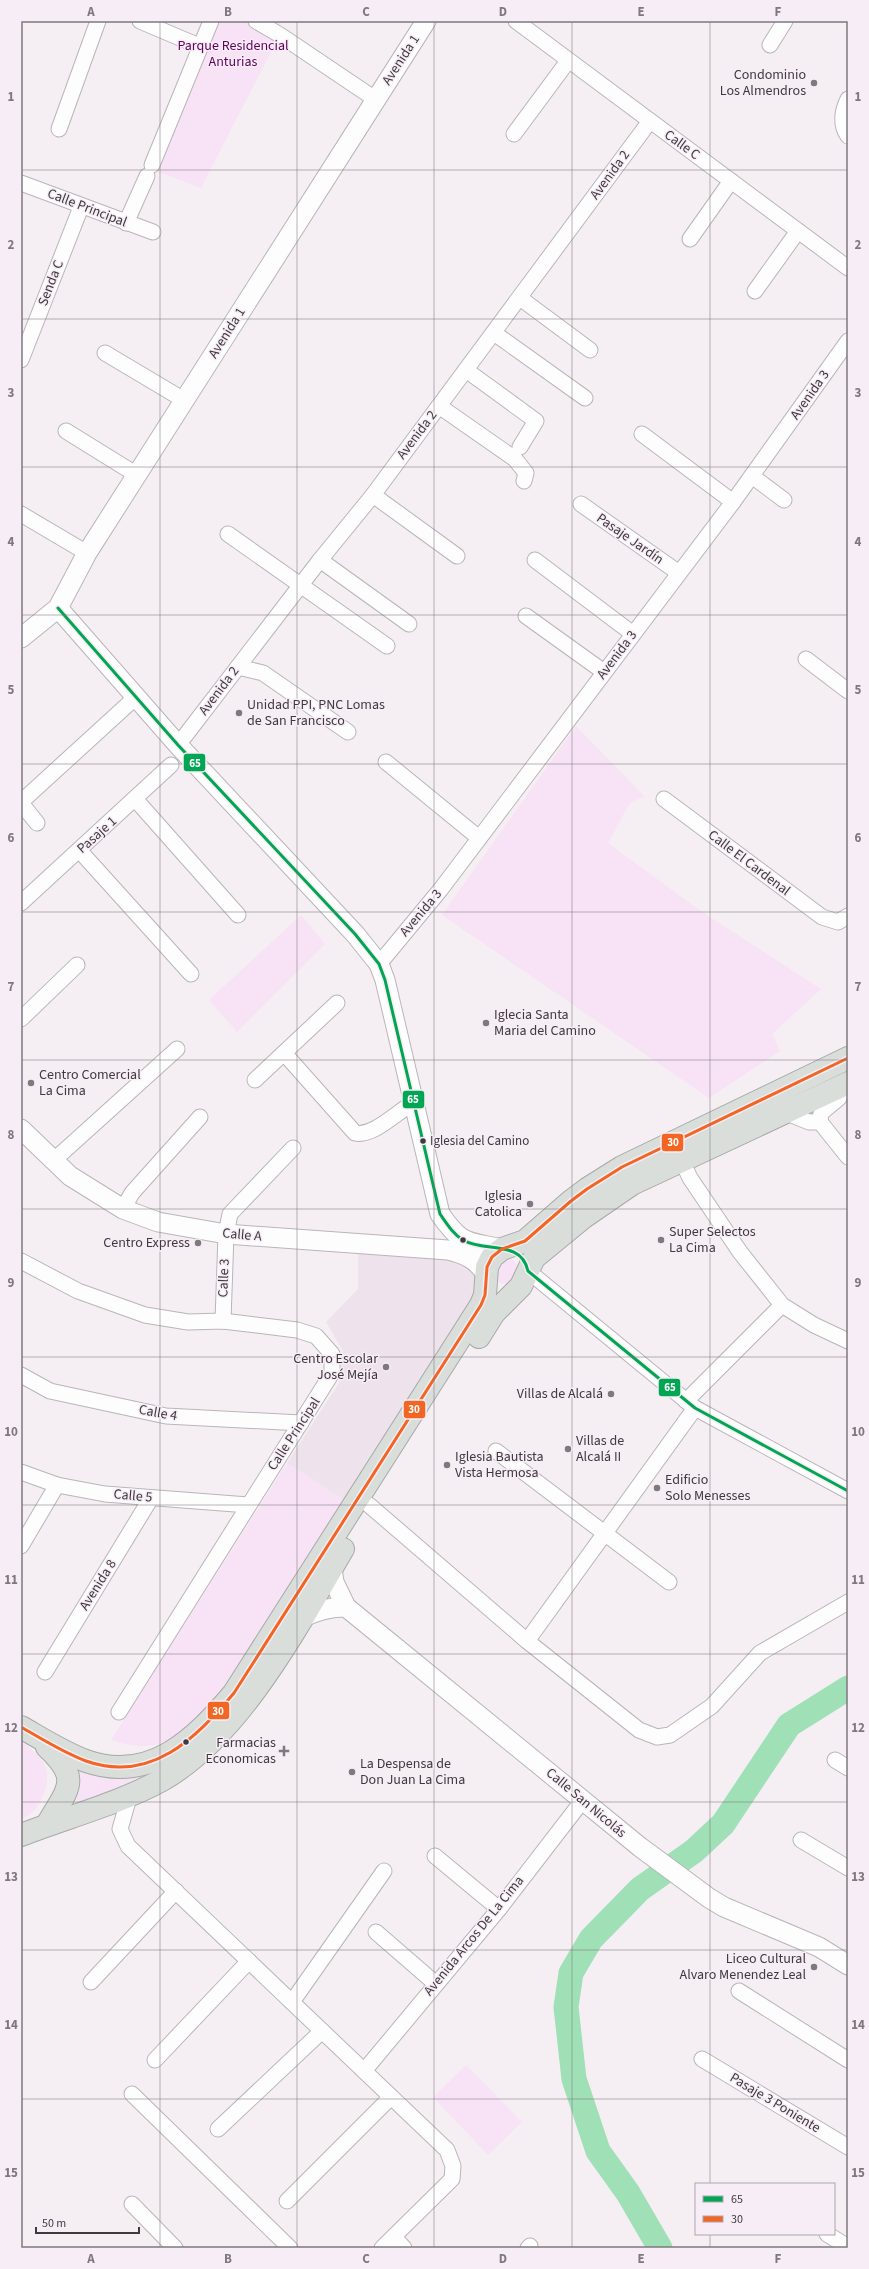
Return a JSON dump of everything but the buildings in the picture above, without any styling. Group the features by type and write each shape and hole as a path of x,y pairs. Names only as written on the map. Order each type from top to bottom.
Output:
{"highway":[{"path":"27,1730 88,1761 121,1767 148,1763 162,1758 199,1730 234,1693 481,1305 492,1256 502,1249 525,1241 571,1200 622,1167 848,1058"},
{"path":"21,1835 130,1794 162,1779 205,1749 234,1718 302,1618 369,1505 494,1313 521,1286 534,1258 610,1198 632,1184 846,1085"},
{"path":"502,1249 518,1253 526,1263 528,1271"},
{"path":"486,1278 494,1291 507,1295 513,1294"},
{"path":"27,1730 65,1766 69,1773 65,1794 47,1825"}],"street":[{"path":"59,129 98,21"},
{"path":"140,21 199,46"},
{"path":"126,223 150,170 199,46 211,21"},
{"path":"256,21 280,34 375,99"},
{"name":"Avenida 1","path":"21,638 58,608 87,553 426,21"},
{"name":"Calle C","path":"516,21 848,268"},
{"path":"770,44 785,21"},
{"path":"514,134 568,61"},
{"path":"848,100 844,108 843,120 848,136"},
{"name":"Avenida 2","path":"178,744 320,560 373,495 650,121"},
{"path":"690,239 731,181"},
{"name":"Calle Principal","path":"21,183 81,207 153,232"},
{"name":"Senda C","path":"21,360 81,207"},
{"path":"755,291 798,231"},
{"path":"520,298 590,350"},
{"path":"494,333 586,398"},
{"name":"Avenida 3","path":"379,964 441,889 733,502 848,341"},
{"path":"105,353 184,400"},
{"path":"466,370 536,421 520,446"},
{"path":"439,406 515,459 526,474 524,481"},
{"path":"66,431 137,474"},
{"path":"642,434 733,502"},
{"path":"752,476 784,500"},
{"path":"373,495 457,556"},
{"name":"Pasaje Jardín","path":"581,504 679,573"},
{"path":"21,514 87,553"},
{"path":"228,534 387,646"},
{"path":"320,560 409,624"},
{"path":"535,560 633,634"},
{"path":"58,608 178,744 321,896 379,964 385,980 440,1214 439,1230 436,1237 424,1248"},
{"path":"526,616 604,672"},
{"path":"806,659 848,691"},
{"path":"238,667 264,673 348,732"},
{"path":"37,823 21,802 136,697"},
{"path":"386,762 479,838"},
{"name":"Pasaje 1","path":"21,903 78,850 136,800 171,765"},
{"name":"Calle El Cardenal","path":"664,799 822,917 843,919"},
{"path":"136,800 238,915"},
{"path":"78,850 191,974"},
{"path":"21,1019 77,965"},
{"path":"255,1080 337,1003"},
{"path":"53,1161 177,1049"},
{"path":"284,1053 355,1132 362,1134 372,1132 413,1103"},
{"path":"846,1085 839,1098 821,1113 820,1122 848,1157"},
{"path":"787,1113 809,1122 820,1122"},
{"path":"123,1209 132,1193 200,1117"},
{"name":"Calle A","path":"21,1129 70,1176 123,1209 158,1222 226,1234 424,1248 464,1254 478,1262 486,1278"},
{"name":"Calle 3","path":"223,1321 226,1234 230,1214 293,1148"},
{"path":"682,1161 690,1178 740,1252 782,1305 814,1325 848,1341"},
{"path":"440,1214 453,1232 464,1241 502,1249"},
{"name":"Calle Principal","path":"21,1261 78,1291 145,1315 188,1322 223,1321 306,1332 316,1336 328,1348 333,1361 332,1374 248,1505 119,1712"},
{"path":"528,1271 690,1404 848,1491"},
{"path":"527,1642 690,1404 782,1305"},
{"name":"Calle 4","path":"21,1375 50,1391 166,1416 301,1423"},
{"path":"496,1451 669,1582"},
{"name":"Calle 5","path":"21,1472 57,1485 105,1494 248,1505"},
{"path":"21,1546 57,1485"},
{"name":"Avenida 8","path":"45,1672 151,1498"},
{"path":"369,1505 527,1642 639,1730 657,1737 670,1735 712,1706 760,1653 848,1602"},
{"name":"Calle San Nicolás","path":"332,1568 334,1582 346,1607 640,1847 684,1880 724,1907 790,1933 819,1947 848,1965"},
{"path":"302,1618 316,1611 346,1607"},
{"path":"130,1794 120,1828 128,1846 447,2150 453,2166 452,2179 399,2243 382,2248"},
{"name":"Avenida Arcos De La Cima","path":"364,2071 498,1909 583,1800"},
{"path":"801,1840 848,1868"},
{"path":"435,1856 498,1909"},
{"path":"292,2002 384,1871"},
{"path":"91,1982 176,1891"},
{"path":"376,1932 436,1984"},
{"path":"155,2060 249,1961"},
{"path":"739,1991 848,2060"},
{"path":"218,2129 322,2030"},
{"name":"Pasaje 3 Poniente","path":"702,2059 848,2147"},
{"path":"132,2094 290,2248"},
{"path":"287,2201 390,2096"},
{"path":"132,2204 175,2248"},
{"path":"829,2235 848,2247"}],"shaded area":[{"name":"Centro Escolar José Mejía","path":"358,1251 443,1258 467,1264 480,1271 479,1295 346,1501 287,1463 339,1383 343,1351 326,1322 358,1289"}],"green space":[{"name":"Parque Residencial Anturias","path":"211,21 281,21 273,48 201,188 156,171"},
{"path":"576,726 645,797 633,801 628,806 608,843 702,912 821,989 772,1034 780,1051 709,1098 442,915"},
{"path":"301,915 325,944 237,1032 209,1000"},
{"path":"506,1258 515,1262 519,1271 515,1280 506,1284 497,1280 493,1271 497,1262"},
{"path":"287,1463 346,1501 229,1684 204,1714 190,1727 175,1737 159,1744 136,1746 111,1740"},
{"path":"21,1739 35,1752 44,1764 47,1771 47,1778 46,1787 40,1801 31,1813 21,1819"},
{"path":"77,1765 98,1773 122,1777 152,1773 121,1789 76,1805 78,1790"},
{"path":"466,2065 522,2122 488,2155 433,2097"}],"waterway":[{"path":"660,2248 628,2193 598,2151 574,2079 566,2007 571,1973 591,1939 640,1889 694,1851 723,1824 789,1725 848,1688"}],"transit line":[{"name":"65","path":"58,608 178,745 355,934 379,964 385,980 440,1214 453,1232 459,1238 472,1244 501,1248 518,1254 524,1261 528,1271 695,1408 848,1491"},
{"name":"30","path":"21,1727 53,1746 78,1758 109,1767 131,1766 151,1761 170,1752 188,1740 204,1726 234,1693 481,1305 485,1295 487,1267 492,1257 502,1249 525,1241 571,1201 622,1167 848,1058"}],"place":[{"name":"Condominio Los Almendros","path":"814,83"},
{"name":"Unidad PPI, PNC Lomas de San Francisco","path":"239,713"},
{"name":"Iglecia Santa Maria del Camino","path":"486,1023"},
{"name":"Centro Comercial La Cima","path":"31,1083"},
{"name":"Iglesia del Camino","path":"423,1141"},
{"name":"Iglesia Catolica","path":"530,1204"},
{"name":"Super Selectos La Cima","path":"661,1240"},
{"name":"Centro Express","path":"198,1243"},
{"name":"Centro Escolar José Mejía","path":"386,1367"},
{"name":"Villas de Alcalá","path":"611,1394"},
{"name":"Villas de Alcalá II","path":"568,1449"},
{"name":"Iglesia Bautista Vista Hermosa","path":"447,1465"},
{"name":"Edificio Solo Menesses","path":"657,1488"},
{"name":"Farmacias Economicas","path":"284,1751"},
{"name":"La Despensa de Don Juan La Cima","path":"352,1772"},
{"name":"Liceo Cultural Alvaro Menendez Leal","path":"814,1967"}]}
